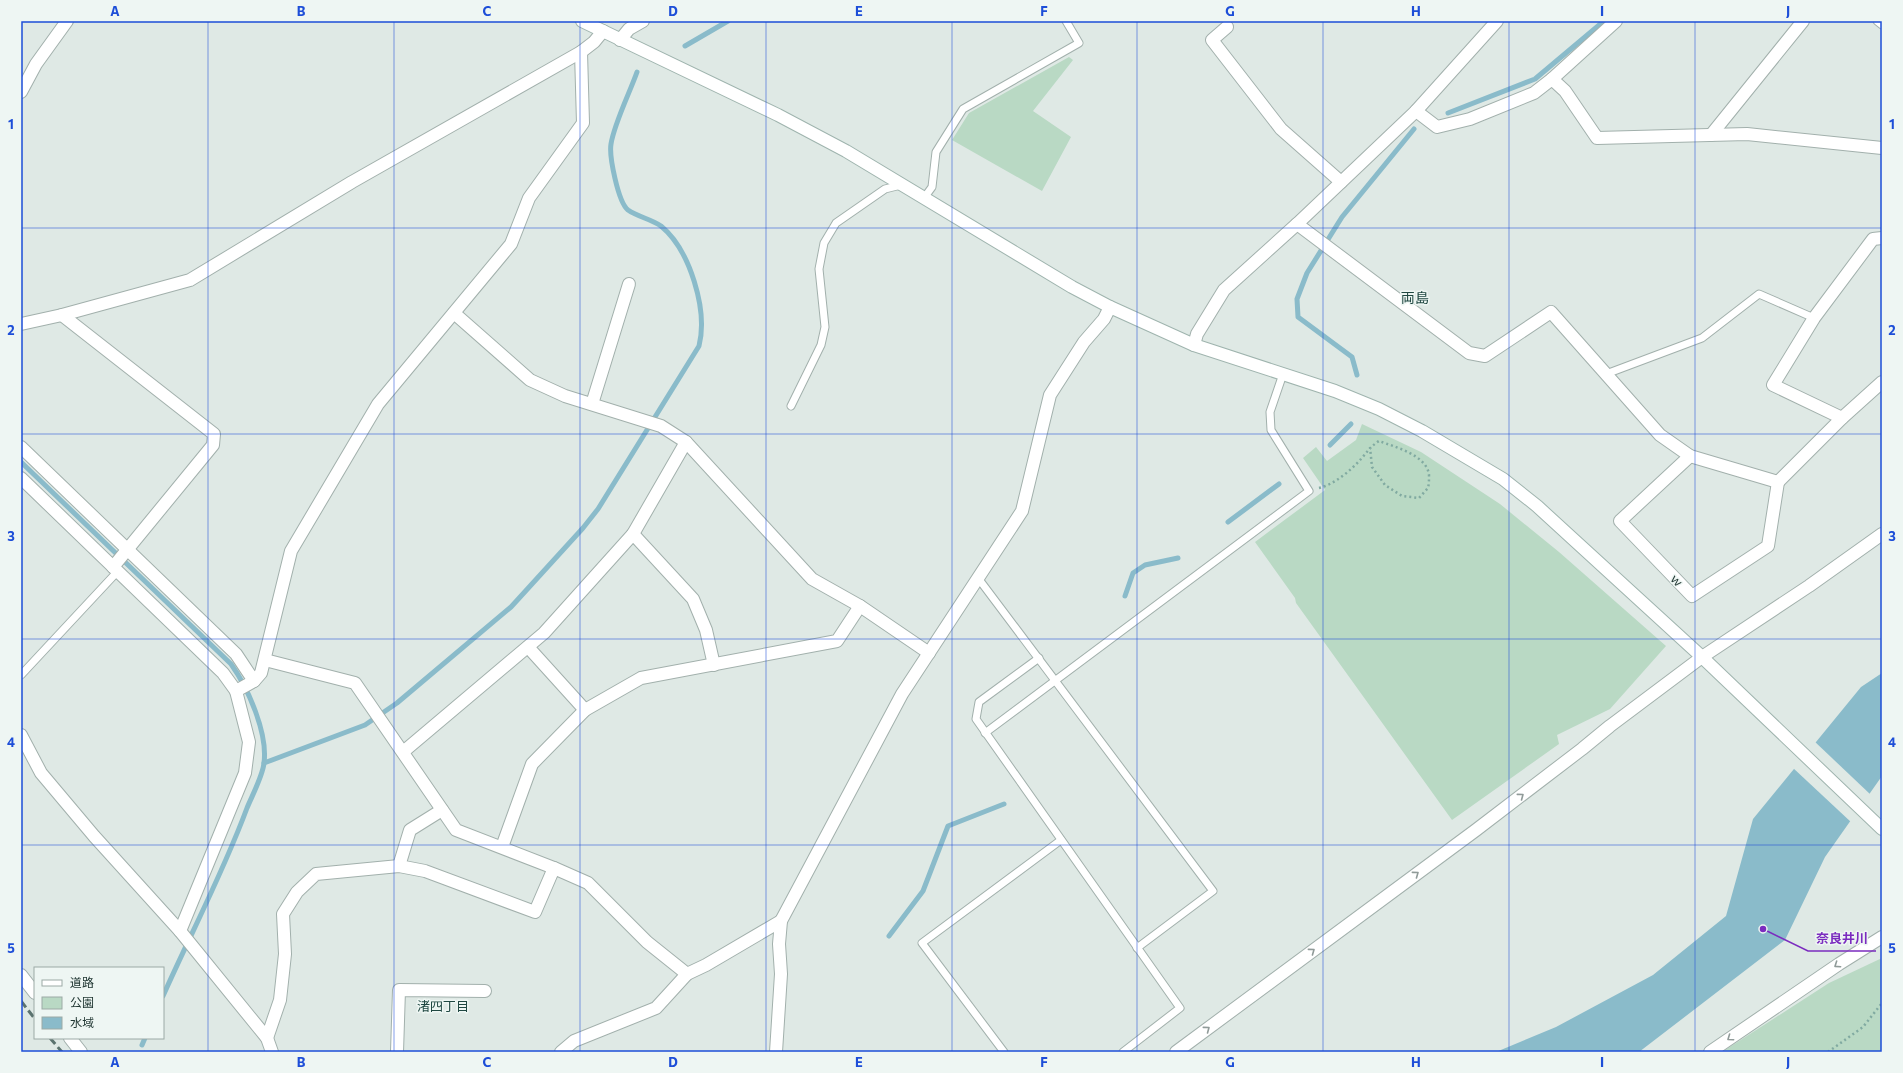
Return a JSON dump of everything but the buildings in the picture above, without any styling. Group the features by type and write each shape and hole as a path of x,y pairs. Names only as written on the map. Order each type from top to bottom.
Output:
{"street":[{"path":"21,92 36,64 67,21"},
{"path":"582,21 785,119 846,151 1072,287 1110,307 1194,345 1335,391 1379,409 1436,439 1503,479 1538,506 1706,661 1882,829"},
{"path":"620,40 629,29 643,21"},
{"path":"1194,345 1197,334 1224,290 1297,224 1416,111 1497,21"},
{"path":"1416,111 1437,127 1470,120 1534,93 1552,79 1616,21"},
{"path":"1711,135 1803,21"},
{"path":"1227,27 1212,40 1281,129 1341,182"},
{"path":"21,324 62,315 190,280 352,182 581,52 594,42 603,31"},
{"path":"245,687 261,673 291,551 378,404 511,244 529,198 583,123 581,52"},
{"path":"1552,79 1565,91 1597,138 1747,134 1882,148"},
{"path":"1297,224 1469,353 1485,356 1551,312 1660,435 1690,456 1778,482 1842,418 1882,382"},
{"path":"1842,418 1773,385 1814,318 1873,239 1882,238"},
{"path":"592,404 629,284"},
{"path":"776,1052 781,974 779,944 781,921 902,694 1022,511 1050,395 1084,342 1104,319 1110,307"},
{"path":"454,313 530,380 565,396 661,426 686,442 812,579 860,606 929,653"},
{"path":"62,315 214,434 213,445 120,561"},
{"path":"403,752 544,633 633,534 686,442"},
{"path":"21,447 120,561 223,673 245,687"},
{"name":"ｗ","path":"1690,456 1620,520 1692,596 1768,546 1778,482"},
{"path":"21,478 120,561 236,654 245,687 249,742 245,773 180,931"},
{"path":"633,534 693,599 706,630 714,664"},
{"path":"1176,1052 1582,750 1610,726 1706,661 1882,534"},
{"path":"502,847 532,764 585,710 641,678 837,641 860,606"},
{"path":"528,647 585,710"},
{"path":"265,660 355,683 456,830 554,868 588,884 647,942 687,974"},
{"path":"21,735 41,773 94,836 180,931 267,1038 272,1052"},
{"path":"399,866 410,830 442,810"},
{"path":"267,1038 280,1000 285,954 283,914 297,892 316,874 399,866 425,871 535,912 554,868"},
{"path":"561,1052 574,1041 656,1008 687,974 706,965 781,921"},
{"path":"1710,1052 1838,964 1882,937"},
{"path":"21,975 34,992"},
{"path":"397,1052 399,990 485,991"},
{"path":"71,1039 81,1052"}],"lane":[{"path":"924,198 932,187 936,152 963,109 1079,43 1066,21"},
{"path":"1877,21 1882,25"},
{"path":"791,406 821,345 825,327 819,269 824,243 836,222 885,189 902,184"},
{"path":"1606,374 1702,338 1759,294 1814,318"},
{"path":"985,733 1309,491 1271,430 1270,412 1283,374"},
{"path":"21,675 120,561"},
{"path":"978,578 1213,891 1137,948"},
{"path":"1039,658 979,702 976,719 1180,1008 1123,1052"},
{"path":"1004,1052 922,943 1061,840"}],"path":[{"path":"1309,491 1322,488 1336,481 1361,458 1370,447 1378,441 1401,449 1422,461 1429,474 1428,488 1419,498 1402,496 1385,485 1372,467 1370,447"},
{"path":"1828,1052 1863,1027 1882,1003"}],"green space":[{"path":"1069,57 1073,60 1033,111 1071,137 1042,191 952,140 969,113"},
{"path":"1362,424 1421,452 1500,504 1559,552 1666,646 1610,709 1557,735 1559,744 1452,820 1296,603 1295,598 1255,542 1325,490 1303,458 1316,447 1327,461 1356,440"},
{"path":"1882,958 1882,1052 1722,1052 1829,983"}],"water":[{"path":"1882,673 1882,776 1825,857 1785,940 1639,1052 1496,1052 1556,1027 1653,975 1726,916 1753,819 1861,687"}],"pier":[{"path":"1813,740 1871,795 1852,823 1792,767"}],"waterway":[{"path":"685,46 728,21"},
{"path":"1448,113 1535,79 1604,21"},
{"path":"264,763 365,725 397,703 511,607 583,528 598,509 699,346 701,331 699,299 688,265 680,250 661,226 628,210 621,198 615,178 611,158 611,144 619,118 637,72"},
{"path":"1357,375 1352,357 1298,317 1297,299 1307,273 1342,217 1414,129"},
{"path":"1330,445 1351,424"},
{"path":"21,462 231,664 244,685 260,725 264,751 262,773 228,856 164,994"},
{"path":"1228,522 1279,484"},
{"path":"1125,596 1133,573 1145,565 1178,558"},
{"path":"889,936 923,891 948,826 1004,804"},
{"path":"142,1045 145,1039"}],"railway":[{"path":"21,1001 34,1018"},
{"path":"51,1039 62,1052"}],"place":[{"name":"奈良井川","path":"1763,929"}],"district":[{"name":"両島","path":"1415,297"},
{"name":"渚四丁目","path":"443,1006"}]}
